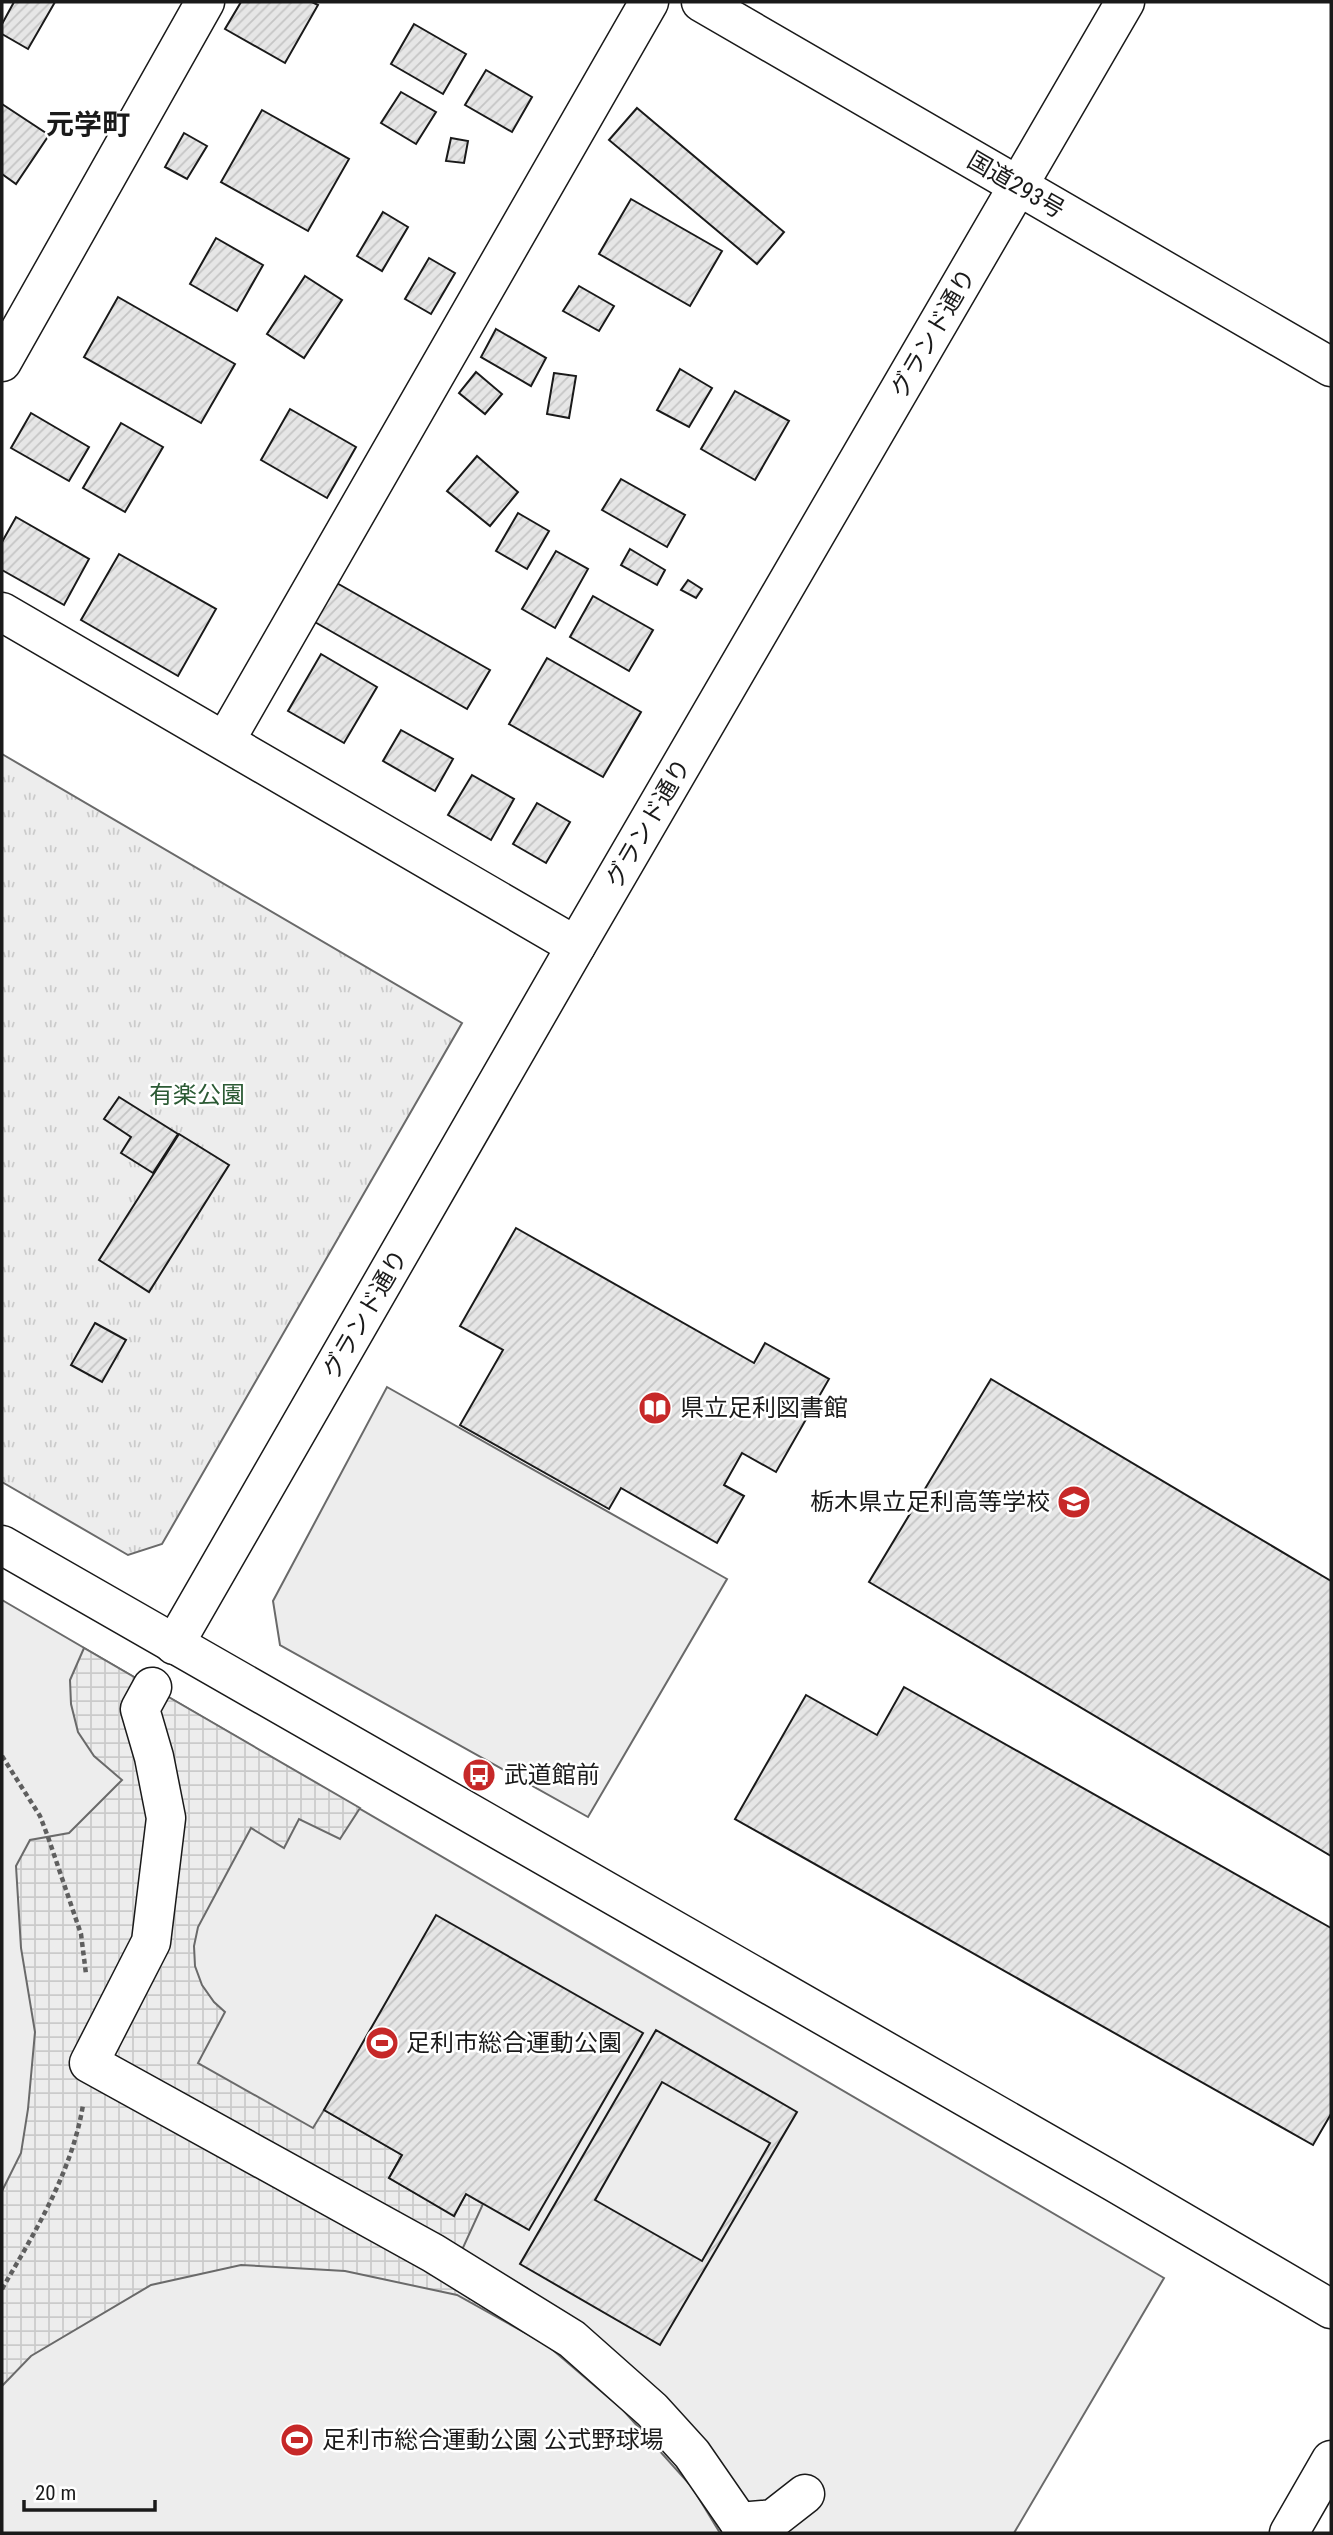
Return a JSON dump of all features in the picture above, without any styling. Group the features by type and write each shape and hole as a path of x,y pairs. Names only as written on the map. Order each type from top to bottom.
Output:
{"main road":[{"path":"2,362 205,2"},
{"path":"225,741 649,2"},
{"name":"国道293号","path":"701,2 1331,367"},
{"name":"グランド通り","path":"174,1645 576,946 1125,2"},
{"path":"2,612 576,946"},
{"path":"2,1545 1331,2309"},
{"path":"152,1688 140,1709 154,1757 166,1818 151,1942 89,2063 433,2253 572,2339 660,2419 692,2454 742,2528 773,2519 805,2494"},
{"path":"1289,2533 1331,2460"}],"shaded area":[{"path":"387,1387 727,1579 588,1817 280,1645 273,1601"},
{"name":"足利市総合運動公園","path":"2,1600 1164,2278 1014,2533 2,2533"},
{"path":"84,1648 360,1808 340,1839 299,1819 284,1848 251,1828 198,1927 194,1946 195,1966 202,1985 225,2012 198,2063 313,2128 324,2110 402,2155 389,2178 454,2215 466,2194 483,2204 461,2252 527,2288 612,2353 765,2533 720,2533 692,2487 623,2410 547,2345 457,2295 345,2271 241,2265 151,2285 31,2356 2,2386 2,2191 21,2153 35,2032 21,1948 16,1866 30,1840 69,1833 122,1780 94,1756 78,1732 71,1704 70,1680"}],"green space":[{"name":"有楽公園","path":"2,754 462,1023 162,1544 128,1555 2,1482"}],"building":[{"path":"14,2 55,2 28,49 2,34 2,24"},
{"path":"241,2 312,2 318,5 285,63 225,29"},
{"path":"414,24 466,54 443,94 391,64"},
{"path":"486,70 532,97 512,132 465,105"},
{"path":"401,92 436,112 416,144 381,123"},
{"path":"2,104 49,135 16,184 2,174"},
{"path":"637,108 784,232 757,264 609,140"},
{"path":"262,110 349,159 308,231 221,182"},
{"path":"184,133 207,146 187,179 165,167"},
{"path":"451,138 468,141 464,163 446,161"},
{"path":"631,199 722,251 690,306 599,254"},
{"path":"383,212 408,227 382,271 357,256"},
{"path":"216,238 263,265 237,311 190,284"},
{"path":"429,258 455,273 431,314 405,299"},
{"path":"305,276 342,300 304,358 267,334"},
{"path":"579,286 614,306 599,331 563,311"},
{"path":"118,297 235,364 201,423 84,357"},
{"path":"496,329 546,358 531,386 481,357"},
{"path":"680,369 712,388 689,427 657,410"},
{"path":"476,372 502,394 485,414 459,393"},
{"path":"554,373 576,376 569,418 547,414"},
{"path":"735,391 789,421 755,480 701,449"},
{"path":"290,409 356,447 327,498 261,460"},
{"path":"31,413 89,447 69,481 11,448"},
{"path":"121,423 163,447 125,512 83,488"},
{"path":"477,456 518,492 490,526 447,491"},
{"path":"621,479 685,515 667,547 602,510"},
{"path":"518,513 549,531 527,569 496,551"},
{"path":"16,517 89,559 64,605 2,570 2,542"},
{"path":"630,549 665,570 657,585 621,565"},
{"path":"556,551 588,569 555,628 522,609"},
{"path":"119,554 216,609 178,676 81,620"},
{"path":"688,580 702,589 696,598 681,590"},
{"path":"335,582 490,670 467,709 313,621"},
{"path":"593,596 653,630 629,671 570,637"},
{"path":"321,654 377,687 344,743 288,711"},
{"path":"547,658 641,712 603,777 509,724"},
{"path":"401,730 453,759 435,791 383,761"},
{"path":"472,775 514,799 491,840 448,815"},
{"path":"537,803 570,822 546,863 513,844"},
{"path":"119,1097 178,1134 153,1173 121,1153 131,1137 104,1119"},
{"path":"179,1134 229,1165 149,1292 99,1260"},
{"path":"516,1228 754,1363 765,1343 829,1379 776,1472 742,1453 724,1485 744,1496 717,1543 621,1488 609,1509 460,1425 503,1350 460,1326"},
{"path":"95,1323 126,1340 102,1382 71,1365"},
{"path":"991,1379 1331,1581 1331,1856 869,1582"},
{"path":"904,1687 1331,1928 1331,2114 1313,2145 735,1819 806,1695 877,1735"},
{"path":"436,1915 643,2033 529,2230 466,2194 454,2216 389,2178 402,2155 324,2110"},
{"path":"656,2030 797,2112 660,2345 520,2264","holes":["662,2082 770,2143 702,2261 595,2200"]}],"place":[{"name":"県立足利図書館","path":"655,1408"},
{"name":"栃木県立足利高等学校","path":"1074,1502"},
{"name":"武道館前","path":"479,1775"},
{"name":"足利市総合運動公園","path":"382,2043"},
{"name":"足利市総合運動公園 公式野球場","path":"297,2440"}],"district":[{"name":"元学町","path":"88,124"}]}
